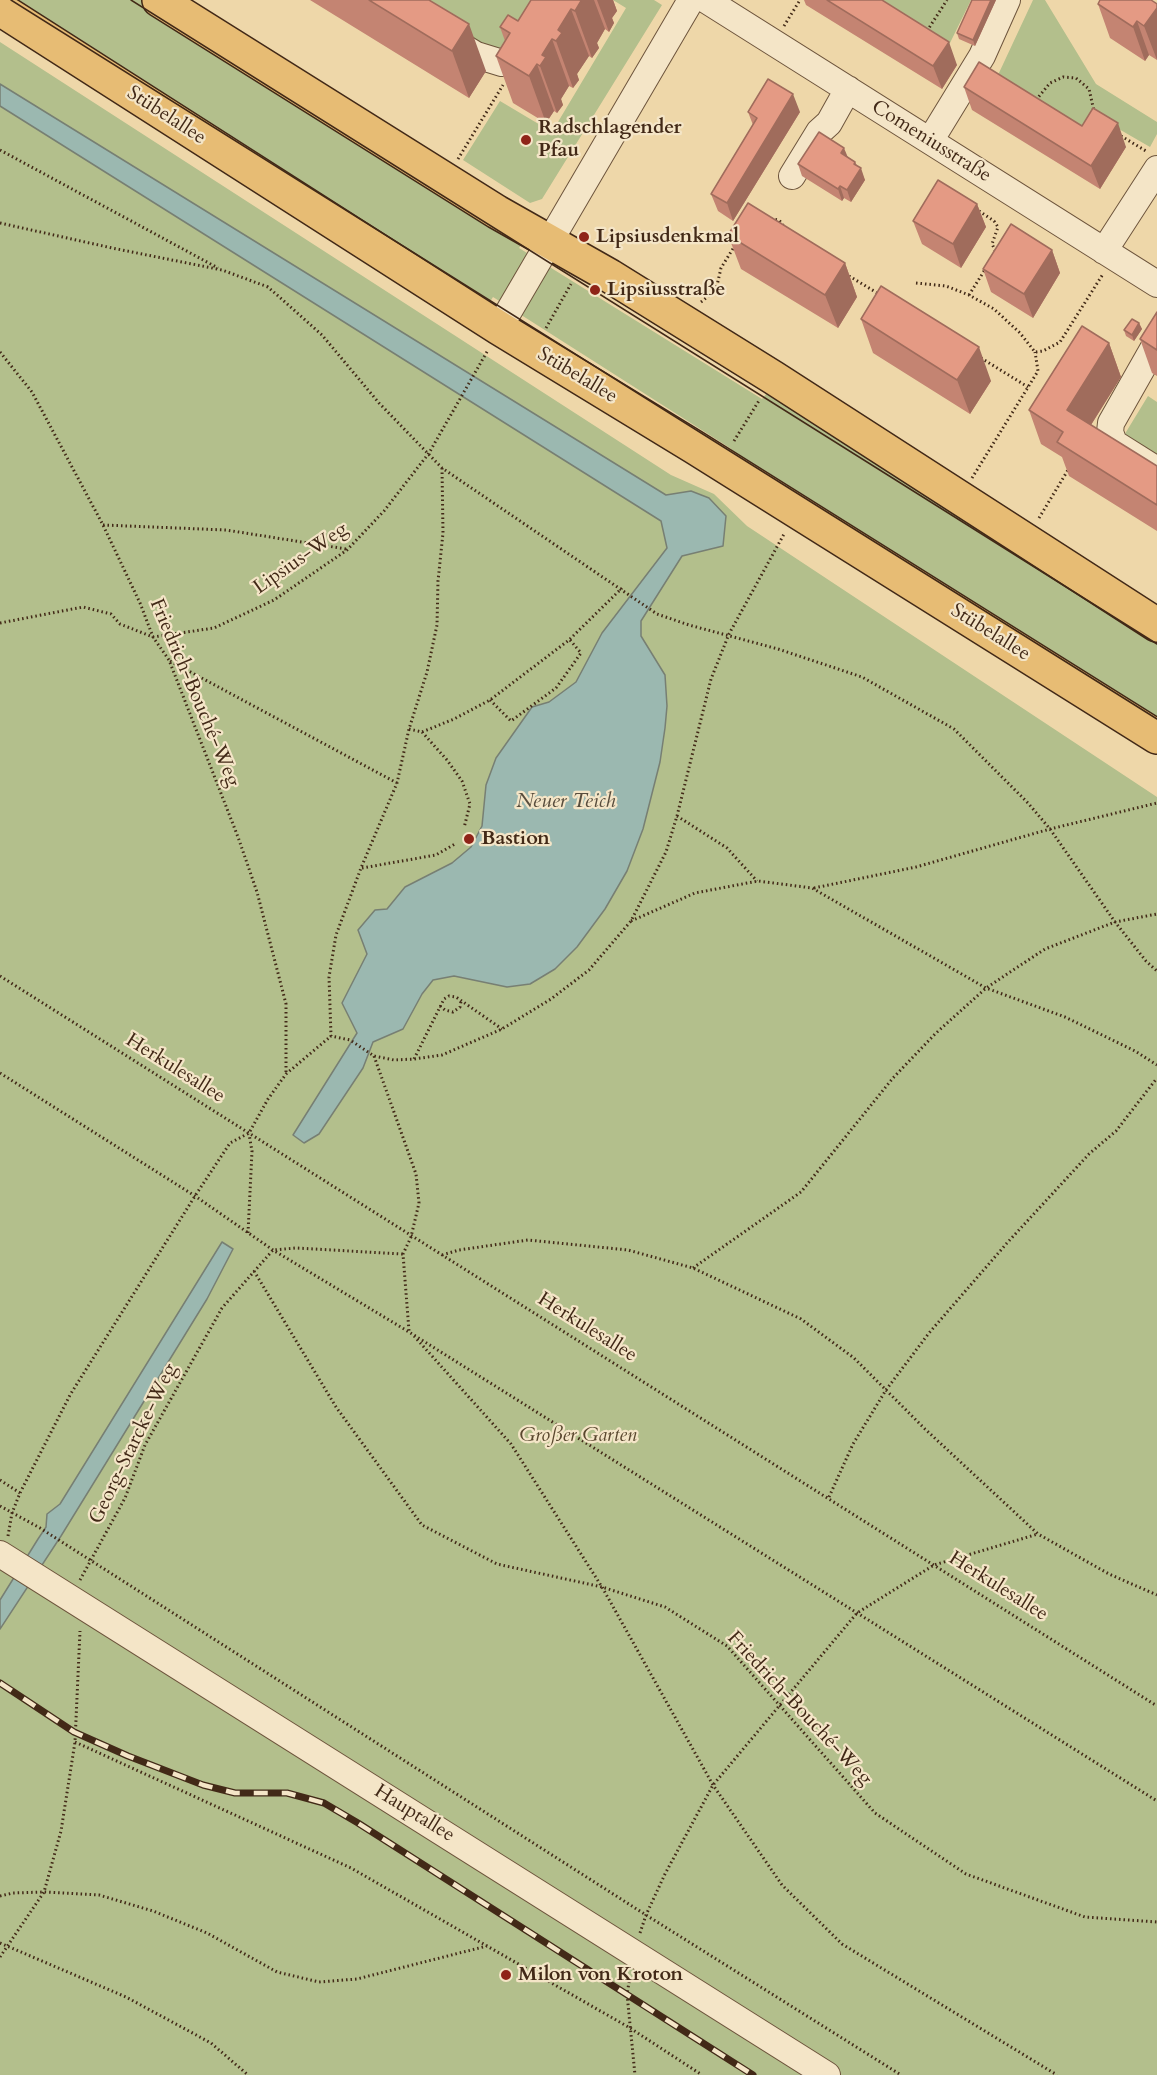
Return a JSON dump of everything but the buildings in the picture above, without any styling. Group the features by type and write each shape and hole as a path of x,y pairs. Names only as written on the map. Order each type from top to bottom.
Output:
{"main road":[{"path":"159,0 497,212 550,241 774,378 1157,625"},
{"name":"Stübelallee","path":"0,9 495,337 694,447 1157,737"}],"street":[{"path":"426,25 476,55 502,63 524,50 554,0"},
{"path":"495,337 692,0"},
{"name":"Comeniusstraße","path":"706,0 1157,284"},
{"path":"930,141 982,56 1007,0"},
{"path":"792,176 819,132 829,123 848,89"},
{"path":"1109,254 1153,161"},
{"path":"1157,342 1111,423 1110,432 1114,443 1157,470"},
{"name":"Hauptallee","path":"7,1558 827,2075"}],"path":[{"path":"774,43 800,0"},
{"path":"925,36 947,0"},
{"path":"454,164 524,50"},
{"path":"1032,106 1050,83 1063,77 1076,78 1089,89 1095,119"},
{"path":"1113,130 1153,161"},
{"path":"0,150 222,270 268,287 322,336 379,403 442,468 628,592 657,614 689,625 729,634 862,677 954,729 1028,803 1050,829 1115,922 1146,961 1157,971"},
{"path":"975,208 994,221 998,227 992,244 996,252"},
{"path":"765,217 779,220 787,233"},
{"path":"0,223 112,249 222,270"},
{"path":"696,309 716,290 721,268 733,252 733,238"},
{"path":"996,252 1004,252"},
{"path":"969,295 996,252"},
{"path":"1035,352 1043,351 1060,342 1109,254"},
{"path":"842,271 881,296"},
{"path":"544,331 572,283"},
{"path":"916,283 946,286 969,295 994,309 1020,333 1035,352 1038,371 967,487"},
{"name":"Lipsius-Weg","path":"1,622 83,607 111,614 120,624 153,637 214,628 274,600 348,550 384,511 429,453 495,337"},
{"name":"Friedrich-Bouché-Weg","path":"0,352 32,392 103,525 140,603 153,637 168,660 238,837 257,892 286,1004 286,1074"},
{"path":"979,357 1028,387"},
{"path":"730,448 760,398"},
{"path":"1033,527 1070,467"},
{"path":"331,1036 329,976 336,935 397,783 410,729 428,672 437,625 438,581 443,533 442,468"},
{"path":"103,525 226,530 348,550"},
{"path":"331,1036 350,1040 374,1056 394,1060 442,1055 502,1029 551,999 589,969 631,921 666,852 711,679 729,634 787,527"},
{"path":"422,732 490,700 569,640 622,588"},
{"path":"490,700 511,721 547,695 556,688 580,653 569,640"},
{"path":"168,660 397,783"},
{"path":"410,729 422,732 462,781 470,804 464,828"},
{"path":"631,921 695,893 758,881 812,888 916,867 1050,829 1157,803"},
{"path":"677,816 727,848 758,881"},
{"path":"361,868 436,855 455,844"},
{"path":"812,888 986,988 1065,1017 1136,1051 1157,1065"},
{"path":"693,1268 801,1192 893,1078 935,1034 986,988 1045,949 1115,922 1157,914"},
{"name":"Herkulesallee","path":"0,976 1157,1706"},
{"path":"414,1059 440,1006 449,996 456,997 502,1029"},
{"path":"440,1006 445,1010 453,1011 459,1007 461,1001"},
{"path":"7,1558 12,1514 20,1493 70,1395 230,1143 249,1133 268,1098 286,1074 331,1036"},
{"path":"374,1056 416,1174 419,1203 411,1237 403,1254 410,1332 511,1444 602,1587 713,1785 782,1885 842,1944 1057,2075"},
{"path":"0,1073 195,1197 273,1250 410,1332 1157,1801"},
{"path":"829,1497 853,1444 886,1390 929,1333 1007,1243 1089,1154 1116,1131 1157,1078"},
{"path":"248,1233 252,1151 249,1133"},
{"path":"442,1255 459,1250 528,1240 628,1250 693,1268 801,1319 854,1358 1038,1534 1109,1574 1157,1595"},
{"path":"273,1250 296,1248 403,1254"},
{"name":"Georg-Starcke-Weg","path":"0,1957 44,1892 61,1831 75,1742 75,1600 90,1562 125,1498 145,1445 181,1380 222,1308 273,1250"},
{"name":"Friedrich-Bouché-Weg","path":"254,1271 336,1407 422,1525 497,1564 602,1587 665,1607 727,1646 875,1813 966,1874 1085,1917 1157,1922"},
{"path":"0,1480 20,1493"},
{"path":"0,1506 40,1528 90,1562 901,2075"},
{"path":"635,2075 627,1994 634,1953 646,1915 665,1874 713,1785 856,1613 934,1565 1038,1534"},
{"path":"75,1742 351,1868 489,1945 630,2028 702,2075"},
{"path":"0,1896 13,1893 44,1892 99,1895 153,1911 207,1933 277,1972 320,1982 357,1979 489,1945"},
{"path":"0,1943 126,1997 211,2043 248,2075"}],"green space":[{"path":"14,0 143,0 524,241 519,248 762,399 767,393 1157,638 1157,726 728,455 732,450 730,448 493,297 488,305"},
{"path":"396,0 533,0 503,56"},
{"path":"613,0 654,0 662,5 542,199 530,203 463,160 500,101 552,132 626,8"},
{"path":"875,0 971,0 949,45"},
{"path":"1033,0 1045,0 1096,84 1157,122 1157,134 1150,147 1105,121 1093,134 998,75"},
{"name":"Großer Garten","path":"0,42 671,475 714,494 747,526 1157,797 1157,2075 0,2075"},
{"path":"1148,396 1157,402 1157,458 1123,437"}],"water":[{"name":"Neuer Teich","path":"0,84 666,495 691,491 709,498 726,516 723,546 682,556 641,621 641,636 665,675 667,706 665,728 660,762 643,829 627,871 605,909 577,947 555,969 530,984 507,987 454,976 433,980 422,994 403,1029 373,1042 363,1068 319,1134 304,1143 293,1135 357,1033 342,1003 367,954 358,930 375,910 387,909 405,887 452,863 471,847 482,826 486,785 496,758 532,707 549,702 576,682 602,633 667,548 661,521 0,106"},
{"path":"222,1242 233,1249 207,1299 61,1536 0,1629 0,1600 46,1527 47,1514 60,1504"}],"tram line":[{"path":"11,0 1157,719"},
{"path":"131,0 1157,644"}],"railway":[{"path":"0,1683 74,1732 203,1785 235,1793 287,1793 324,1803 753,2075"}],"place":[{"name":"Radschlagender Pfau","path":"526,140"},
{"name":"Lipsiusdenkmal","path":"584,237"},
{"name":"Lipsiusstraße","path":"595,290"},
{"name":"Bastion","path":"469,839"},
{"name":"Milon von Kroton","path":"506,1975"}]}
